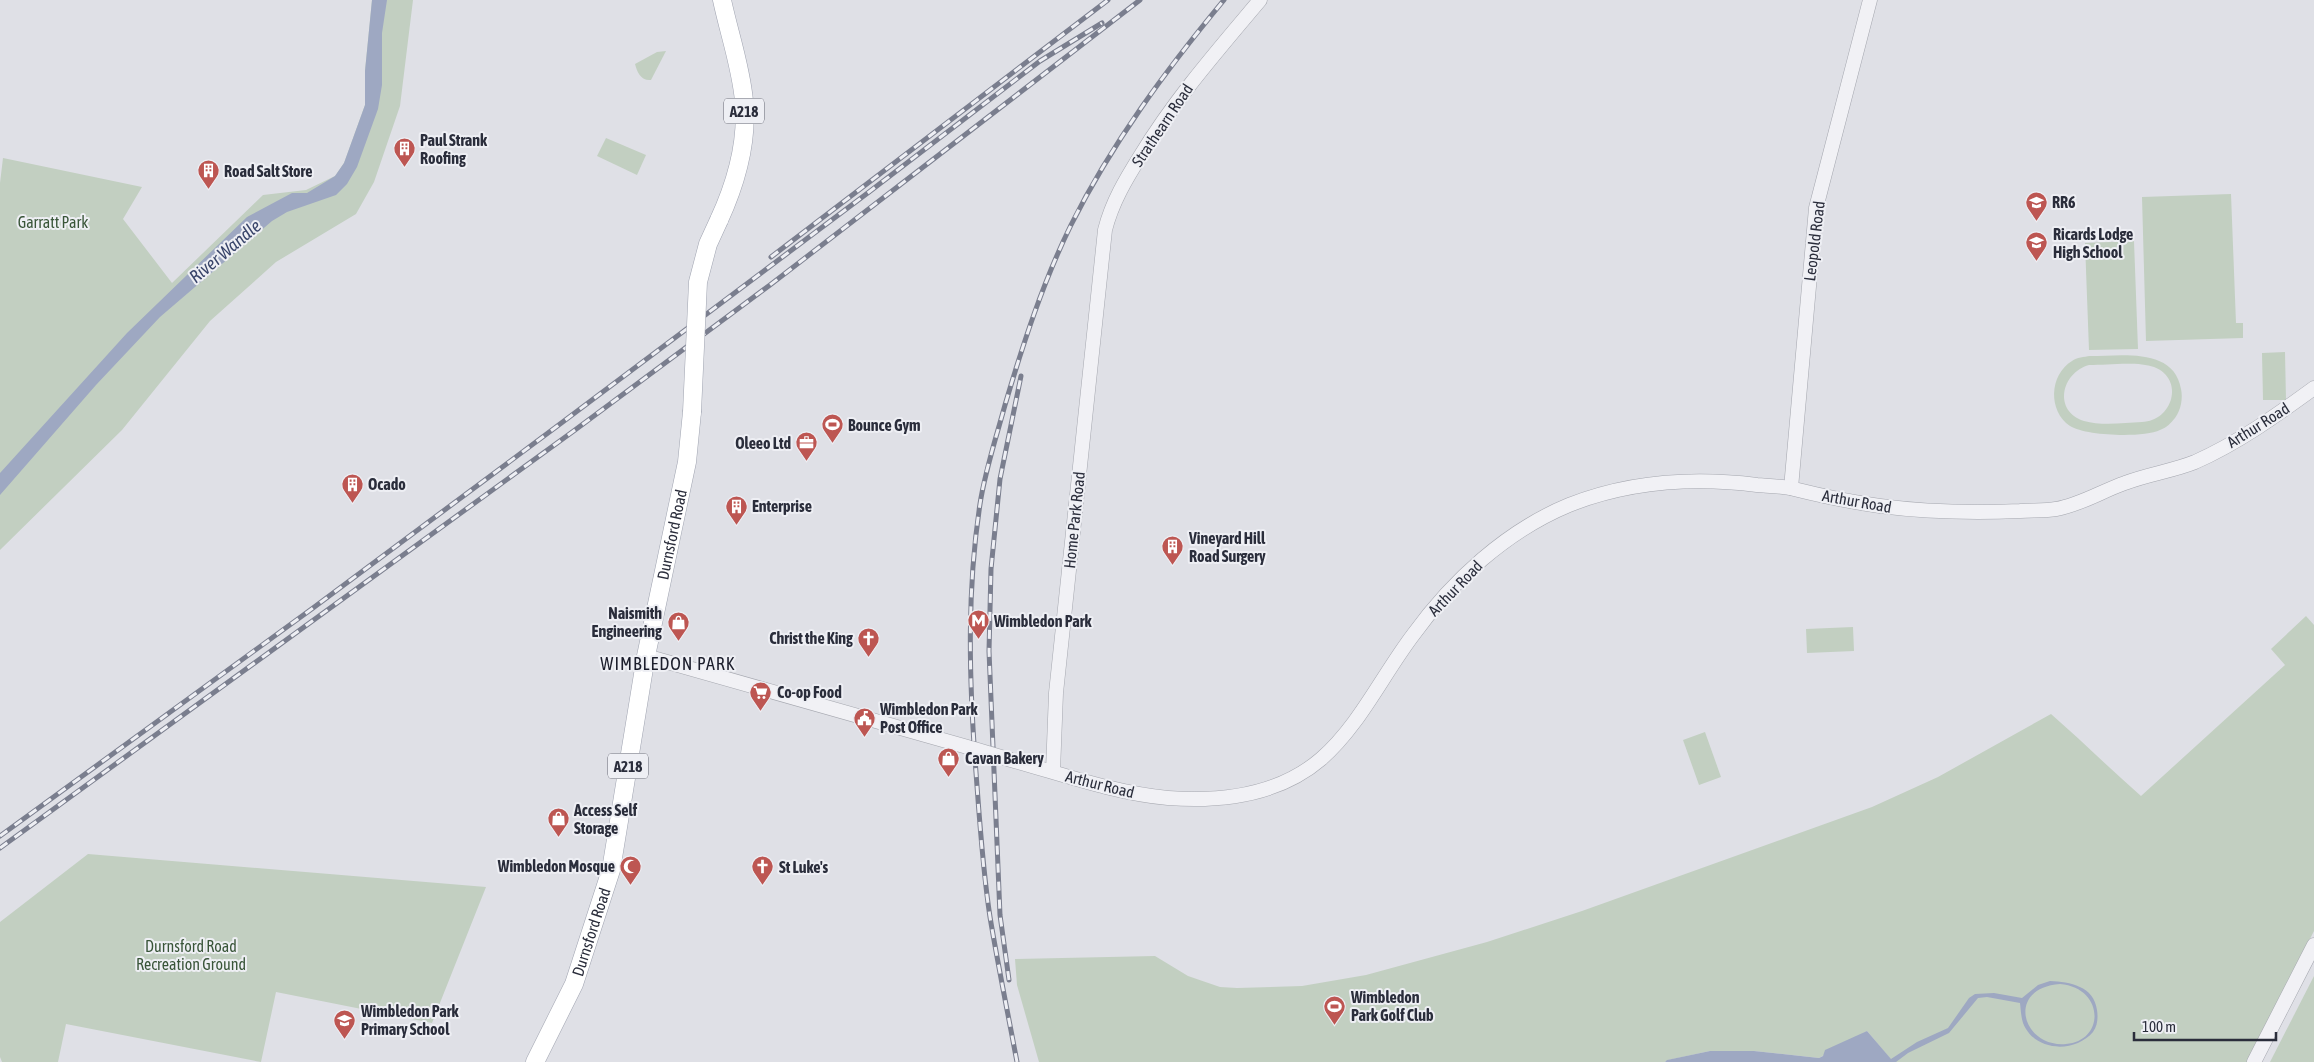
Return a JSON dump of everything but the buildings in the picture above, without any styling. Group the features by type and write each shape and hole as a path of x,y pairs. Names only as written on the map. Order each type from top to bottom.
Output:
{"main road":[{"name":"Durnsford Road","path":"535,1062 574,984 609,876 646,656 687,462 691,424 698,282 705,253 729,198 740,163 744,128 743,94 722,0"}],"street":[{"name":"Strathearn Road","path":"1102,269 1105,230 1110,211 1133,168 1185,89 1260,0"},
{"name":"Leopold Road","path":"1791,488 1816,208 1870,0"},
{"name":"Home Park Road","path":"1053,771 1056,693 1102,269"},
{"name":"Arthur Road","path":"646,656 1110,788 1169,798 1215,798 1251,794 1290,780 1320,759 1344,734 1414,634 1459,581 1513,536 1569,505 1610,492 1685,480 1726,481 1791,488 1846,500 1903,509 1992,512 2056,509 2151,474 2192,463 2250,432 2314,388"},
{"path":"2254,1062 2314,945"}],"green space":[{"name":"Garratt Park","path":"372,0 413,0 400,106 374,182 356,214 276,262 210,321 122,430 0,550 0,183 3,158 142,187 123,219 172,283 263,195 306,190 335,176 344,163 365,105 365,71"},
{"path":"666,51 651,80 645,79 638,73 635,64 657,52"},
{"path":"606,138 646,155 637,175 597,156"},
{"path":"2231,194 2236,323 2243,323 2243,338 2146,341 2142,197"},
{"path":"2134,241 2138,349 2089,350 2085,243"},
{"path":"2285,352 2286,400 2263,400 2262,353"},
{"path":"2131,355 2157,360 2168,366 2176,376 2182,393 2180,408 2175,418 2162,429 2152,433 2128,435 2088,432 2070,426 2063,419 2055,403 2055,384 2064,367 2076,359 2088,356","holes":["2131,364 2154,367 2164,373 2170,381 2172,389 2168,407 2153,420 2142,422 2098,423 2084,421 2074,416 2068,409 2064,392 2072,376 2079,369 2089,365"]},
{"name":"Wimbledon Park Golf Club","path":"2306,616 2314,625 2314,931 2247,1062 1893,1062 1867,1031 1819,1058 1754,1051 1710,1051 1665,1062 1039,1062 1017,985 1015,959 1155,956 1188,976 1220,987 1237,988 1302,986 1366,975 1487,942 1582,911 1872,807 1938,777 2051,714 2141,796 2285,665 2271,649"},
{"path":"1853,627 1854,651 1807,653 1806,629"},
{"path":"1705,732 1721,777 1699,785 1683,740"},
{"name":"Durnsford Road Recreation Ground","path":"88,854 486,887 432,1023 276,992 261,1062 66,1024 58,1062 2,1062 0,1057 0,922"},
{"path":"2314,976 2314,1062 2270,1062"}],"water":[{"name":"River Wandle","path":"372,0 387,0 382,33 382,85 378,109 357,167 347,184 336,195 287,212 272,221 160,317 96,385 0,495 0,473 127,333 247,217 292,193 307,193 335,176 344,163 365,105 365,71"},
{"path":"2050,981 2073,984 2091,995 2098,1015 2093,1032 2086,1039 2068,1046 2058,1047 2049,1045 2032,1037 2026,1029 2022,1020 2020,1003 1987,997 1978,998 1949,1033 1908,1053 1896,1062 1665,1062 1710,1051 1754,1051 1819,1058 1823,1056 1825,1050 1867,1031 1891,1059 1917,1042 1948,1028 1969,998 1975,994 1994,993 2022,998 2038,985","holes":["2060,984 2075,988 2085,995 2092,1004 2094,1014 2093,1025 2088,1034 2079,1041 2066,1044 2051,1043 2039,1037 2030,1028 2026,1017 2026,1006 2032,996 2043,988"]}],"railway":[{"path":"771,257 1108,0"},
{"path":"0,848 575,430 770,285 1140,0"},
{"path":"1017,1062 987,897 973,727 970,632 971,600 976,536 982,492 991,454 1026,336 1051,269 1071,225 1104,165 1141,108 1181,53 1224,0"},
{"path":"0,836 313,608 556,427 1040,61 1102,23"},
{"path":"1009,980 1000,915 989,651 991,569 1000,479 1021,376"}],"place":[{"name":"Paul Strank Roofing","path":"404,168"},
{"name":"Road Salt Store","path":"208,190"},
{"name":"RR6","path":"2036,221"},
{"name":"Ricards Lodge High School","path":"2037,262"},
{"name":"Bounce Gym","path":"832,444"},
{"name":"Oleeo Ltd","path":"807,462"},
{"name":"Ocado","path":"352,503"},
{"name":"Enterprise","path":"736,525"},
{"name":"Vineyard Hill Road Surgery","path":"1173,566"},
{"name":"Wimbledon Park","path":"978,640"},
{"name":"Naismith Engineering","path":"678,641"},
{"name":"Christ the King","path":"869,657"},
{"name":"Co-op Food","path":"761,711"},
{"name":"Wimbledon Park Post Office","path":"864,737"},
{"name":"Cavan Bakery","path":"949,777"},
{"name":"Access Self Storage","path":"558,838"},
{"name":"Wimbledon Mosque","path":"631,885"},
{"name":"St Luke's","path":"763,886"},
{"name":"Wimbledon Park Golf Club","path":"1335,1025"},
{"name":"Wimbledon Park Primary School","path":"345,1039"}],"district":[{"name":"WIMBLEDON PARK","path":"668,663"}]}
